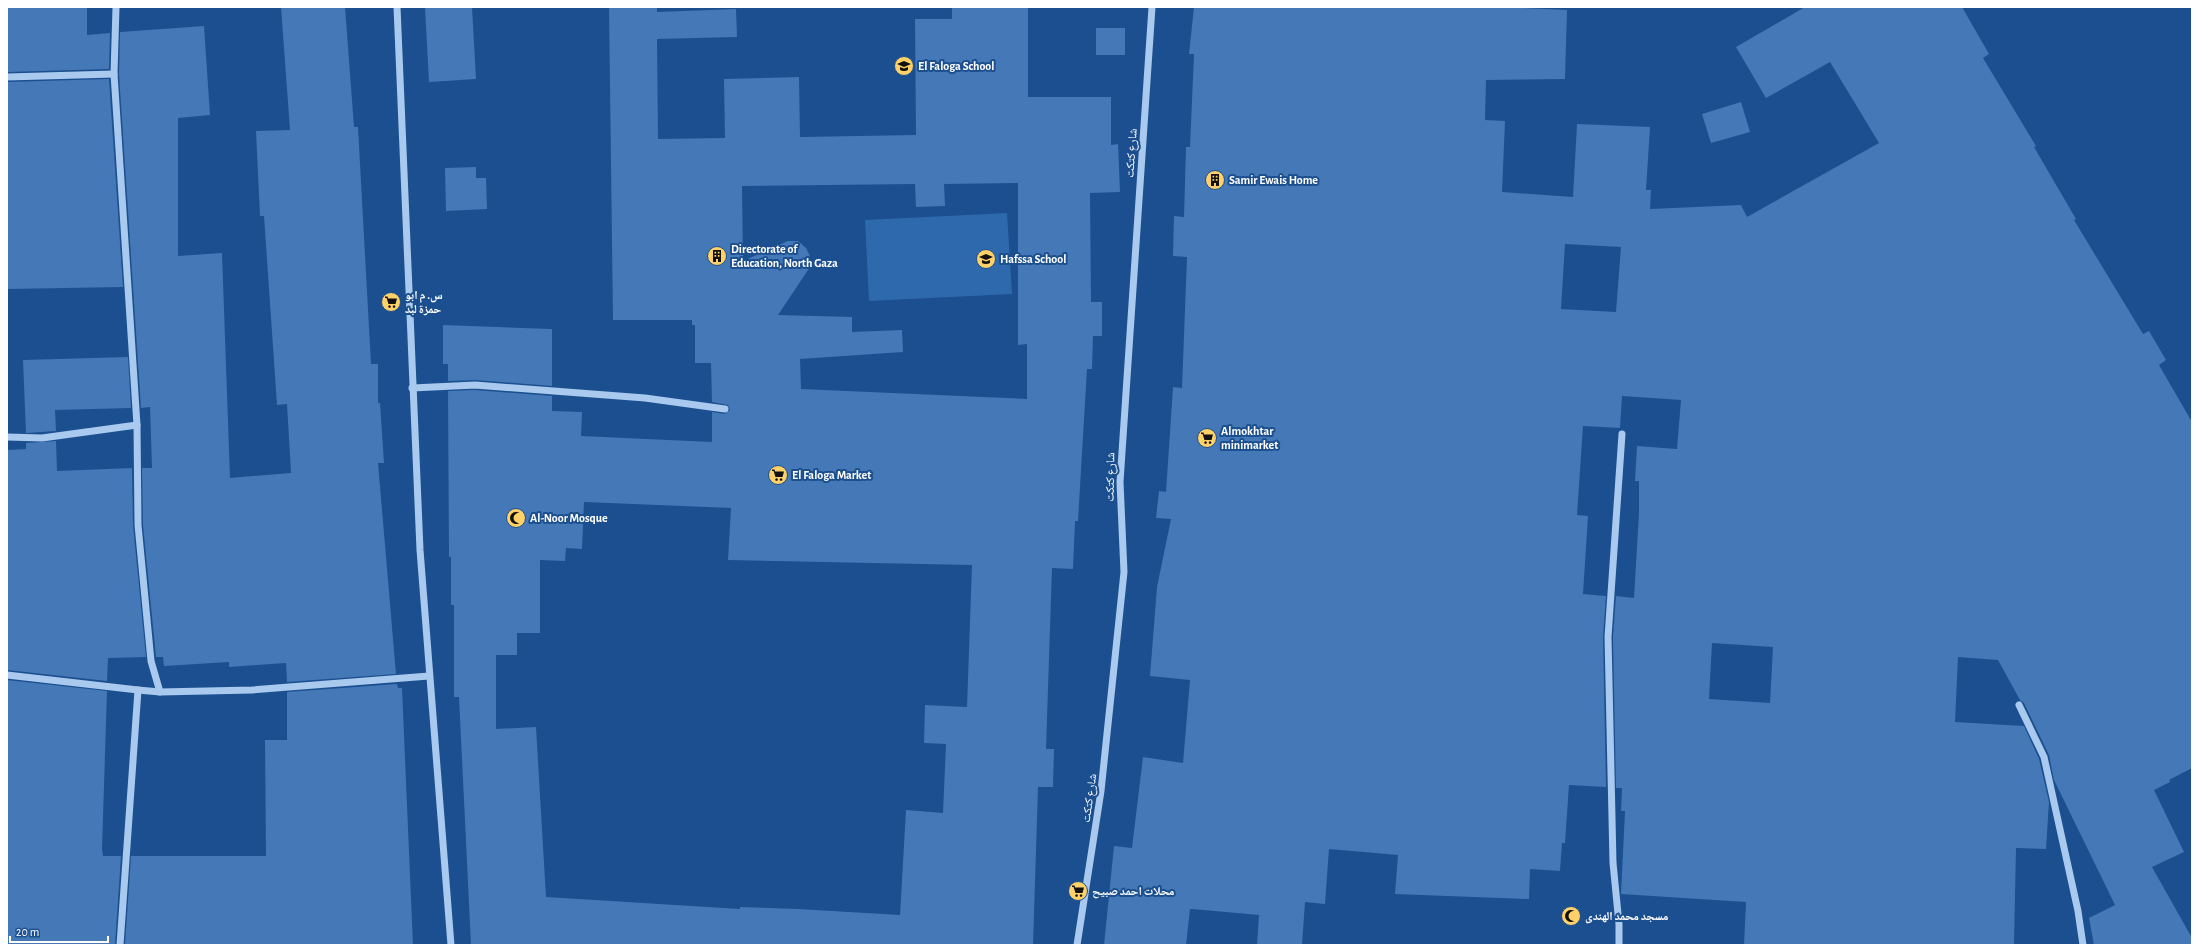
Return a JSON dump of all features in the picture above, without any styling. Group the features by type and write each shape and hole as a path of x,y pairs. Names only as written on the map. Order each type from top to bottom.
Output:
{"street":[{"path":"116,7 114,74 137,425 138,524 151,661 160,692"},
{"path":"397,7 420,550 451,945"},
{"name":"شارع كتكت","path":"1077,945 1102,791 1124,572 1120,482 1152,7"},
{"path":"7,77 114,74"},
{"path":"412,388 483,386 645,398 724,409"},
{"path":"7,437 42,438 137,425"},
{"path":"1619,945 1619,924 1613,863 1608,637 1622,434"},
{"path":"7,675 160,692 252,690 429,676"},
{"path":"120,945 138,690"},
{"path":"2019,705 2044,757 2078,912 2083,945"}],"shaded area":[{"path":"1007,213 1012,294 869,301 865,220"}],"building":[{"path":"7,7 87,7 87,35 110,33 109,69 7,72"},
{"path":"281,7 345,7 354,127 358,127 371,364 378,364 378,403 380,403 384,463 378,463 396,674 287,682 286,663 229,667 229,662 164,666 163,657 156,657 143,525 142,468 152,468 150,407 141,408 119,74 120,32 204,26 210,115 178,118 178,256 222,253 230,478 291,473 287,404 277,405 264,216 260,216 256,131 290,130"},
{"path":"425,7 472,7 476,79 429,82"},
{"path":"609,7 657,7 657,12 736,9 737,37 657,39 658,139 725,138 724,79 799,77 800,137 916,135 915,19 952,19 952,7 1028,7 1028,97 1111,97 1111,145 1118,144 1120,192 1090,193 1091,302 1102,302 1102,336 1093,336 1092,369 1087,369 1078,521 1075,521 1073,569 1052,568 1046,749 1054,749 1053,787 1038,787 1033,945 471,945 459,697 454,697 454,605 451,605 451,557 449,557 448,391 475,390 552,396 552,411 582,412 581,436 712,442 712,412 725,414 730,410 728,405 712,402 711,363 695,363 695,325 692,325 692,320 613,320","holes":["1018,183 1018,345 1027,344 1027,399 801,389 800,359 903,352 902,330 852,332 852,317 778,315 810,267 810,256 806,248 798,241 788,241 743,261 742,186 915,184 916,207 945,206 944,184","584,502 731,508 728,560 972,565 967,707 925,705 924,743 946,744 943,813 906,810 900,915 798,909 740,907 740,909 546,897 536,727 496,729 496,655 517,655 517,633 540,633 540,560 565,561 566,548 582,549"]},
{"path":"1194,7 1502,7 1567,10 1565,79 1486,80 1485,120 1505,121 1502,192 1573,197 1577,124 1650,127 1646,190 1651,190 1650,209 1741,205 1747,217 1879,143 1830,62 1766,98 1736,47 1805,7 1962,7 1989,54 1983,58 2036,146 2034,147 2076,219 2074,220 2143,334 2149,331 2166,360 2159,365 2192,422 2192,768 2154,790 2184,852 2152,867 2192,938 2192,945 2094,945 2089,918 2115,905 2054,780 2049,755 2024,703 2020,700 1998,660 1958,657 1955,722 2024,726 2039,759 2049,802 2046,849 2016,848 2014,945 1744,945 1746,902 1621,894 1625,811 1621,811 1622,788 1616,788 1613,637 1616,596 1634,598 1639,513 1639,481 1635,481 1637,446 1677,449 1681,400 1622,396 1620,428 1583,426 1577,515 1588,516 1583,594 1606,596 1603,637 1606,787 1569,785 1565,843 1562,843 1560,871 1530,869 1529,899 1395,894 1398,855 1329,849 1325,904 1305,902 1302,945 1257,945 1259,915 1190,909 1186,945 1104,945 1114,846 1132,848 1143,757 1183,763 1190,680 1150,676 1157,587 1171,519 1156,518 1159,491 1166,492 1173,387 1182,388 1187,257 1173,256 1174,216 1184,217 1186,147 1190,147 1194,54 1189,54","holes":["1565,244 1621,247 1616,312 1561,309","1712,643 1773,647 1770,703 1709,699"]},
{"path":"1096,28 1125,28 1125,55 1096,55"},
{"path":"109,79 123,287 7,289 7,82"},
{"path":"1741,102 1750,132 1711,143 1702,114"},
{"path":"476,167 476,178 486,178 487,209 446,211 445,168"},
{"path":"443,325 552,329 552,386 475,380 448,381 448,364 443,364"},
{"path":"128,357 131,408 55,410 56,431 26,433 23,360"},
{"path":"56,441 57,471 132,468 133,525 146,657 108,658 107,681 7,670 7,450 26,449 26,443"},
{"path":"7,680 107,691 102,849 103,856 121,856 115,945 7,945"},
{"path":"397,684 398,688 402,688 413,945 125,945 131,856 266,856 265,740 287,740 287,692"}],"place":[{"name":"El Faloga School","path":"904,66"},
{"name":"Samir Ewais Home","path":"1215,180"},
{"name":"Directorate of Education, North Gaza","path":"717,256"},
{"name":"Hafssa School","path":"986,259"},
{"name":"س. م ابو حمزة لبد","path":"391,302"},
{"name":"Almokhtar minimarket","path":"1207,438"},
{"name":"El Faloga Market","path":"778,475"},
{"name":"Al-Noor Mosque","path":"516,518"},
{"name":"محلات احمد صبيح","path":"1078,891"},
{"name":"مسجد محمد الهندى","path":"1571,916"}]}
